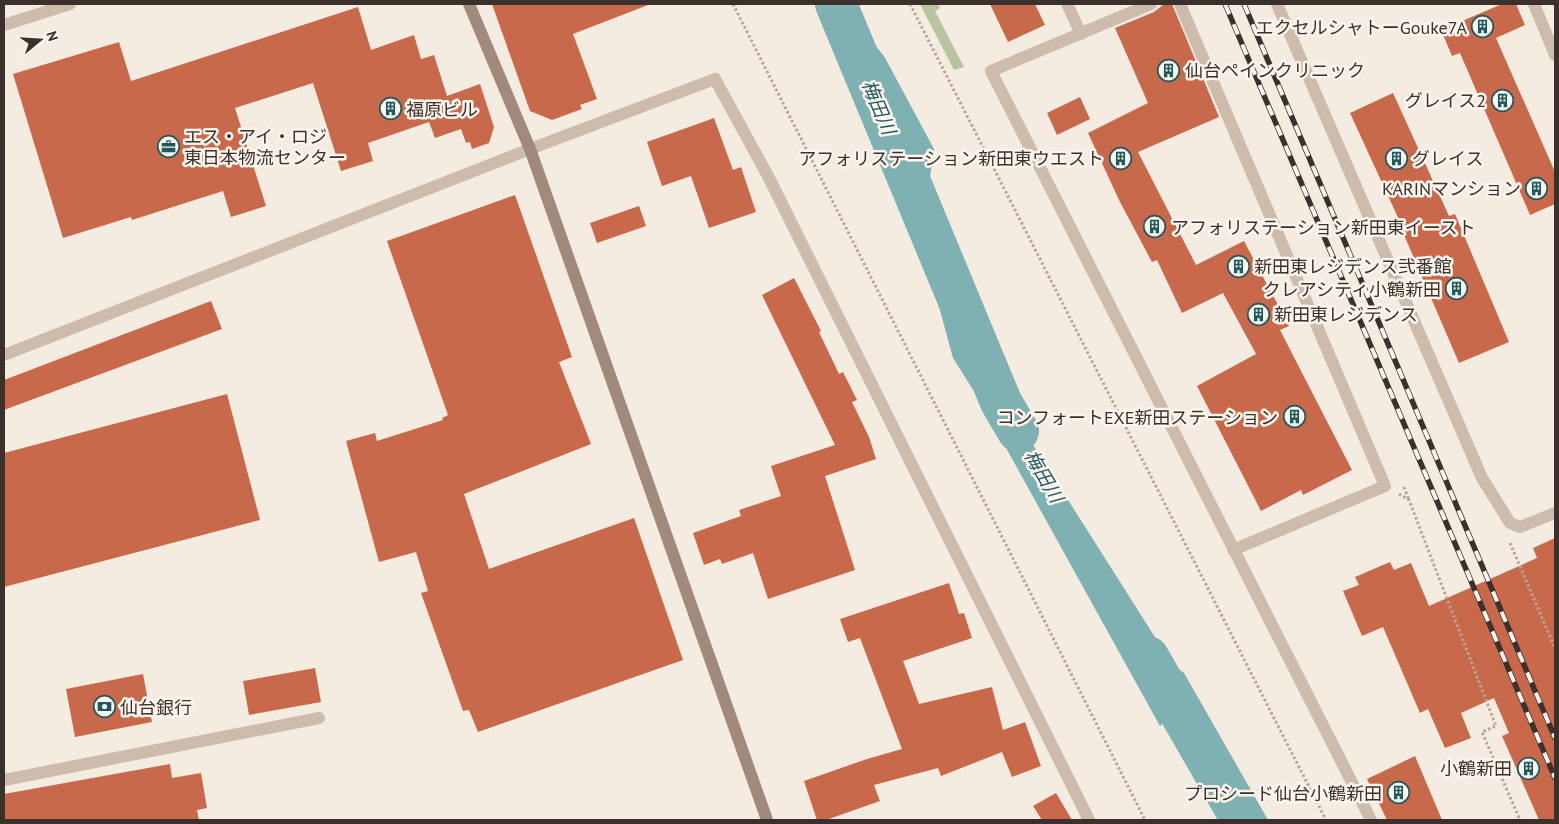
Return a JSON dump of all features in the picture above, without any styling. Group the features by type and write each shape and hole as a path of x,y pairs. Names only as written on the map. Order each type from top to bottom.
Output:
{"street":[{"path":"4,25 70,4"},
{"path":"469,4 530,149 768,820"},
{"path":"1066,4 1080,34"},
{"path":"1151,4 991,71 1370,820"},
{"path":"1180,4 1386,486 1233,550"},
{"path":"1277,4 1482,478 1510,523 1520,527 1555,513"},
{"path":"1534,4 1555,55"},
{"path":"4,355 530,149 715,79 768,176 1089,820"},
{"path":"4,780 319,718"}],"path":[{"path":"732,4 1145,820"},
{"path":"910,4 1326,820"},
{"path":"1386,486 1409,500 1496,726 1482,732 1520,820"}],"green space":[{"path":"920,4 938,4 940,8 935,11 964,67 954,70"}],"water":[{"path":"817,4 841,4 884,56 934,149 924,220 985,369 1172,664 1184,673 1268,820 1254,820 1187,699 1160,726 980,401 953,358 903,174 892,107 849,36 823,17"}],"building":[{"path":"492,4 648,5 573,34 597,99 580,105 582,109 552,120 530,111"},
{"path":"990,4 1035,4 1045,25 1008,42"},
{"path":"1164,4 1172,4 1219,117 1138,152 1196,265 1244,241 1289,326 1280,330 1352,470 1303,495 1301,490 1261,511 1197,386 1256,354 1223,293 1182,313 1157,260 1152,262 1120,202 1088,133 1148,103 1115,28 1154,12"},
{"path":"1502,4 1516,4 1525,25 1496,38 1555,172 1555,204 1530,215 1460,53 1452,56 1441,30"},
{"path":"358,7 371,50 414,35 421,59 434,55 447,96 480,84 494,127 489,143 472,149 470,142 466,143 461,129 435,138 429,122 368,143 373,161 341,171 313,83 235,108 266,206 231,217 223,191 132,220 131,217 63,238 13,74 119,42 131,81"},
{"path":"1393,93 1449,216 1455,214 1509,342 1459,363 1404,235 1406,235 1350,113"},
{"path":"1080,97 1090,119 1057,135 1047,113"},
{"path":"714,118 733,170 741,167 756,212 709,228 691,176 662,186 647,142"},
{"path":"515,195 572,357 559,362 591,444 464,494 489,569 634,518 683,660 478,732 469,710 463,711 421,593 428,591 416,552 379,562 346,441 375,433 377,441 443,420 442,418 448,415 387,241"},
{"path":"639,206 646,226 597,243 590,223"},
{"path":"794,278 821,331 819,332 839,374 843,372 857,400 852,402 869,437 876,459 825,476 855,570 768,599 753,553 722,564 720,559 704,565 693,533 741,516 739,510 781,496 771,466 835,445 762,295"},
{"path":"211,301 222,329 4,410 4,380"},
{"path":"227,394 260,520 4,587 4,453"},
{"path":"1555,538 1555,820 1539,820 1502,736 1509,733 1494,698 1461,713 1471,738 1445,748 1428,709 1420,713 1383,627 1362,636 1343,591 1359,585 1355,577 1390,562 1394,570 1411,563 1429,606 1537,558 1533,548"},
{"path":"949,583 959,614 964,613 972,638 903,661 919,704 992,687 1003,730 1025,722 1041,766 1012,777 1002,752 941,776 938,768 874,785 880,801 826,820 817,820 804,781 902,749 860,638 848,642 840,619"},
{"path":"315,668 321,702 249,715 243,681"},
{"path":"143,674 152,722 75,737 66,689"},
{"name":"プロシード仙台小鶴新田","path":"1415,756 1442,820 1387,820 1367,779"},
{"path":"170,764 172,778 201,773 207,808 197,810 199,820 4,820 4,794"},
{"path":"1056,793 1072,820 1042,820 1033,806"}],"waterway":[{"name":"梅田川","path":"836,4 1001,402 1018,431"},
{"name":"梅田川","path":"1148,657 1242,820"}],"railway":[{"path":"1225,4 1555,778"},
{"path":"1244,4 1555,738"}],"place":[{"name":"エクセルシャトーGouke7A","path":"1483,27"},
{"name":"仙台ペインクリニック","path":"1169,70"},
{"name":"グレイス2","path":"1502,100"},
{"name":"福原ビル","path":"390,109"},
{"name":"エス・アイ・ロジ 東日本物流センター","path":"168,146"},
{"name":"アフォリステーション新田東ウエスト","path":"1120,158"},
{"name":"グレイス","path":"1396,158"},
{"name":"KARINマンション","path":"1537,188"},
{"name":"アフォリステーション新田東イースト","path":"1155,227"},
{"name":"新田東レジデンス弐番館","path":"1238,266"},
{"name":"クレアシティ小鶴新田","path":"1457,289"},
{"name":"新田東レジデンス","path":"1258,314"},
{"name":"コンフォートEXE新田ステーション","path":"1294,417"},
{"name":"仙台銀行","path":"104,707"},
{"name":"小鶴新田","path":"1528,768"},
{"name":"プロシード仙台小鶴新田","path":"1398,793"}]}
